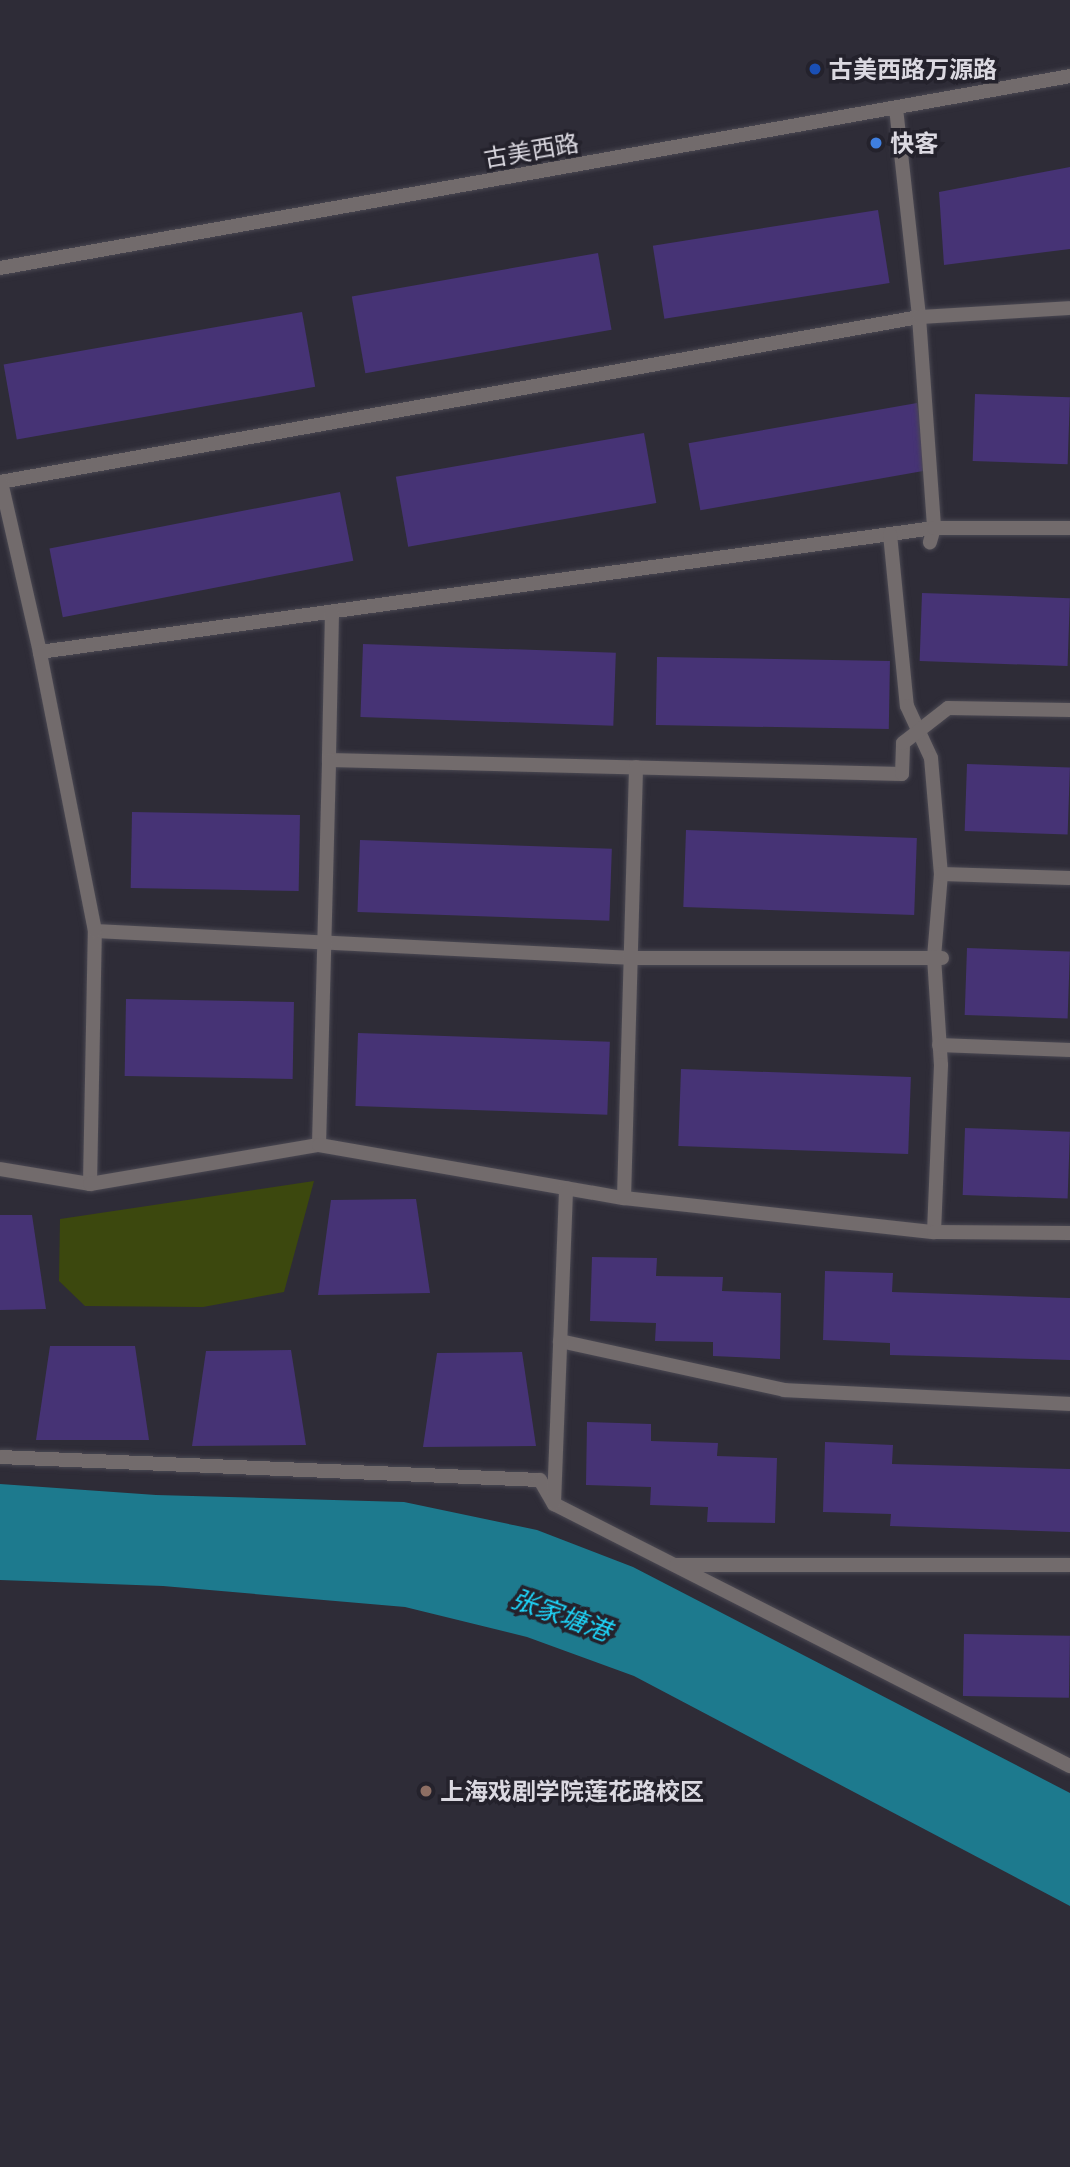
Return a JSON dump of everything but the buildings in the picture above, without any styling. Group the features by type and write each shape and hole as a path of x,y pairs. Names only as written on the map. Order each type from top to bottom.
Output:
{"street":[{"name":"古美西路","path":"0,268 1070,76"},
{"path":"896,108 919,317 932,535"},
{"path":"90,1184 96,931 40,652 1,482 919,317 1070,309"},
{"path":"40,652 890,534 932,535 1070,528"},
{"path":"890,534 907,706 931,758 941,874 934,1232"},
{"path":"319,1145 332,612"},
{"path":"329,760 902,774 903,743 948,708 1070,710"},
{"path":"624,1198 634,958 636,767"},
{"path":"941,874 1070,878"},
{"path":"96,931 323,946 634,958 938,958"},
{"path":"939,1045 1070,1050"},
{"path":"0,1169 90,1184 319,1145 624,1198 934,1232 1070,1233"},
{"path":"554,1504 566,1188"},
{"path":"560,1341 784,1390 1070,1404"},
{"path":"0,1457 540,1480 554,1504 1070,1766"},
{"path":"674,1564 1070,1564"}],"green space":[{"path":"314,1181 284,1292 203,1307 85,1306 59,1281 60,1219"}],"water":[{"name":"张家塘港","path":"0,1484 156,1495 404,1502 537,1530 633,1567 1070,1793 1070,1906 634,1676 527,1637 405,1607 163,1586 0,1580"}],"place":[{"name":"古美西路万源路","path":"815,69"},
{"name":"快客","path":"876,143"},
{"name":"上海戏剧学院莲花路校区","path":"426,1791"}]}
